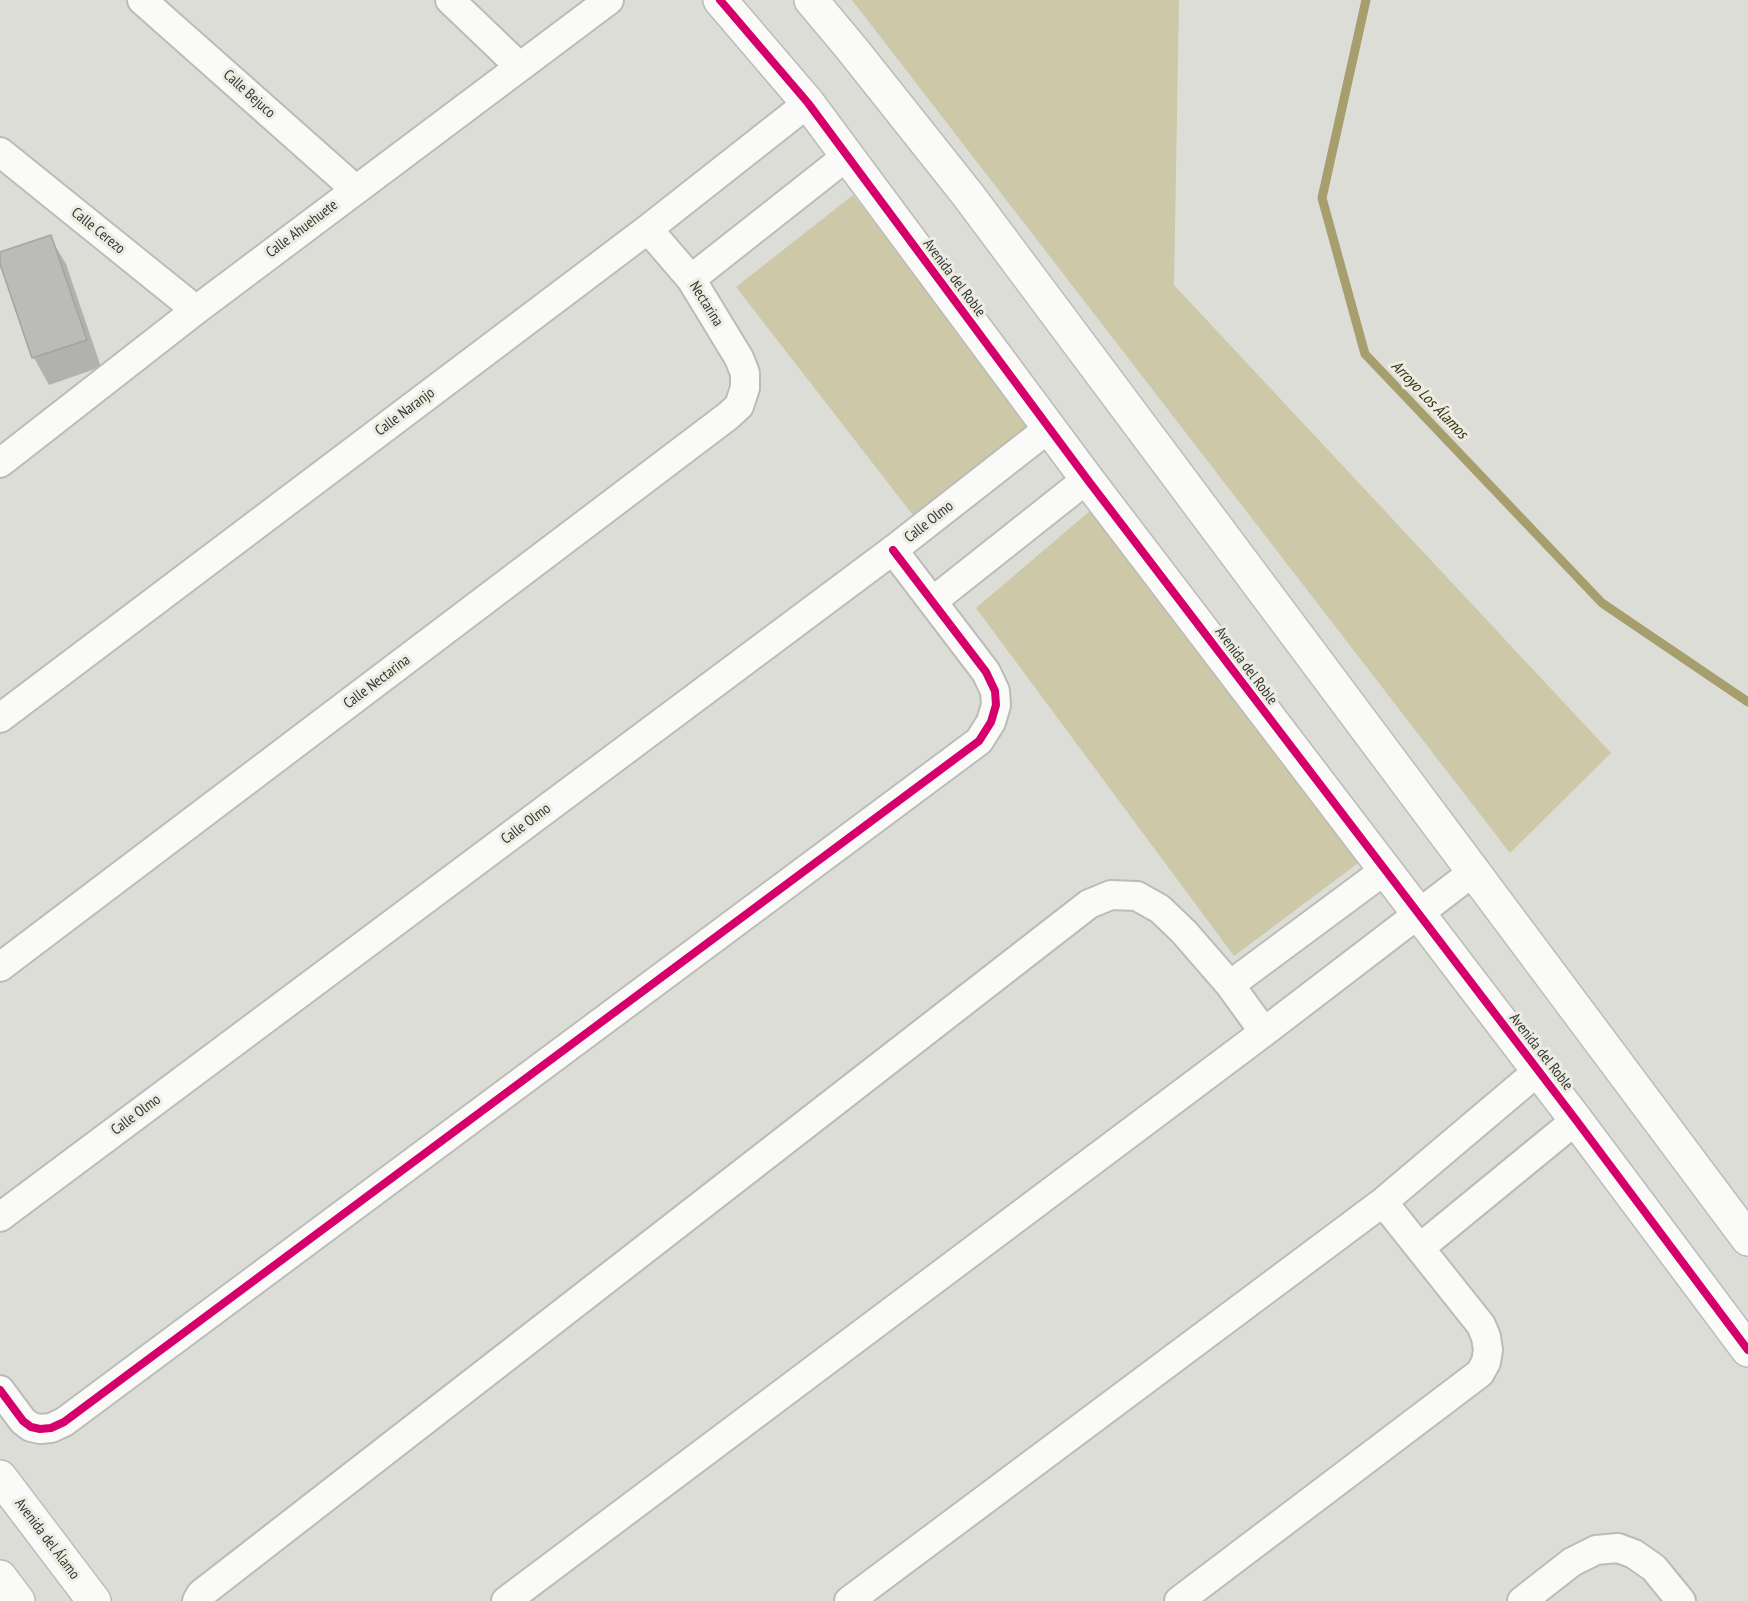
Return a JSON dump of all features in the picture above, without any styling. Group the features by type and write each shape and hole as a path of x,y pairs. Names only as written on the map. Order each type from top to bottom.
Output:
{"street":[{"name":"Calle Bejuco","path":"142,0 355,189"},
{"path":"450,0 519,66"},
{"name":"Calle Ahuehuete","path":"0,463 355,189 609,0"},
{"name":"Avenida del Roble","path":"720,0 808,103 1086,479 1576,1120 1748,1350"},
{"path":"811,0 968,195 1748,1239"},
{"name":"Calle Naranjo","path":"0,718 648,229 808,103"},
{"name":"Calle Cerezo","path":"0,152 196,310"},
{"path":"691,279 847,156"},
{"name":"Nectarina","path":"648,229 691,279 739,358 745,373 745,388"},
{"name":"Calle Nectarina","path":"0,967 728,416 739,406 745,388"},
{"name":"Calle Olmo","path":"0,1217 893,550 1049,428"},
{"path":"933,601 1086,479"},
{"path":"0,1390 23,1421 31,1427 51,1428 64,1422 979,741 992,722 996,705 994,691 986,672 893,550"},
{"path":"1230,985 1385,870"},
{"path":"506,1601 1264,1032 1473,872"},
{"path":"197,1601 201,1594 1089,904 1111,895 1137,896 1160,909 1184,932 1230,985 1264,1032"},
{"path":"849,1601 1383,1202 1538,1071"},
{"path":"1421,1247 1576,1120"},
{"path":"1179,1601 1480,1373 1486,1362 1488,1350 1486,1337 1480,1325 1421,1247 1383,1202"},
{"name":"Avenida del Álamo","path":"0,1477 94,1601"},
{"path":"1522,1601 1572,1562 1596,1550 1618,1548 1634,1554 1654,1568 1681,1601"},
{"path":"0,1577 18,1601"}],"shaded area":[{"path":"852,0 1179,0 1174,285 1611,753 1510,853"},
{"path":"853,195 1034,427 916,519 736,287"},
{"path":"1091,510 1361,861 1234,956 976,608"}],"building":[{"path":"51,235 87,340 32,358 0,264 0,252"}],"waterway":[{"name":"Arroyo Los Álamos","path":"1366,0 1322,198 1365,354 1602,603 1748,702"}],"cycle path":[{"path":"720,0 808,103 1087,479 1576,1120 1748,1350"},
{"path":"0,1390 23,1421 31,1427 51,1428 64,1422 979,741 991,722 996,705 995,691 986,672 893,550"}]}
